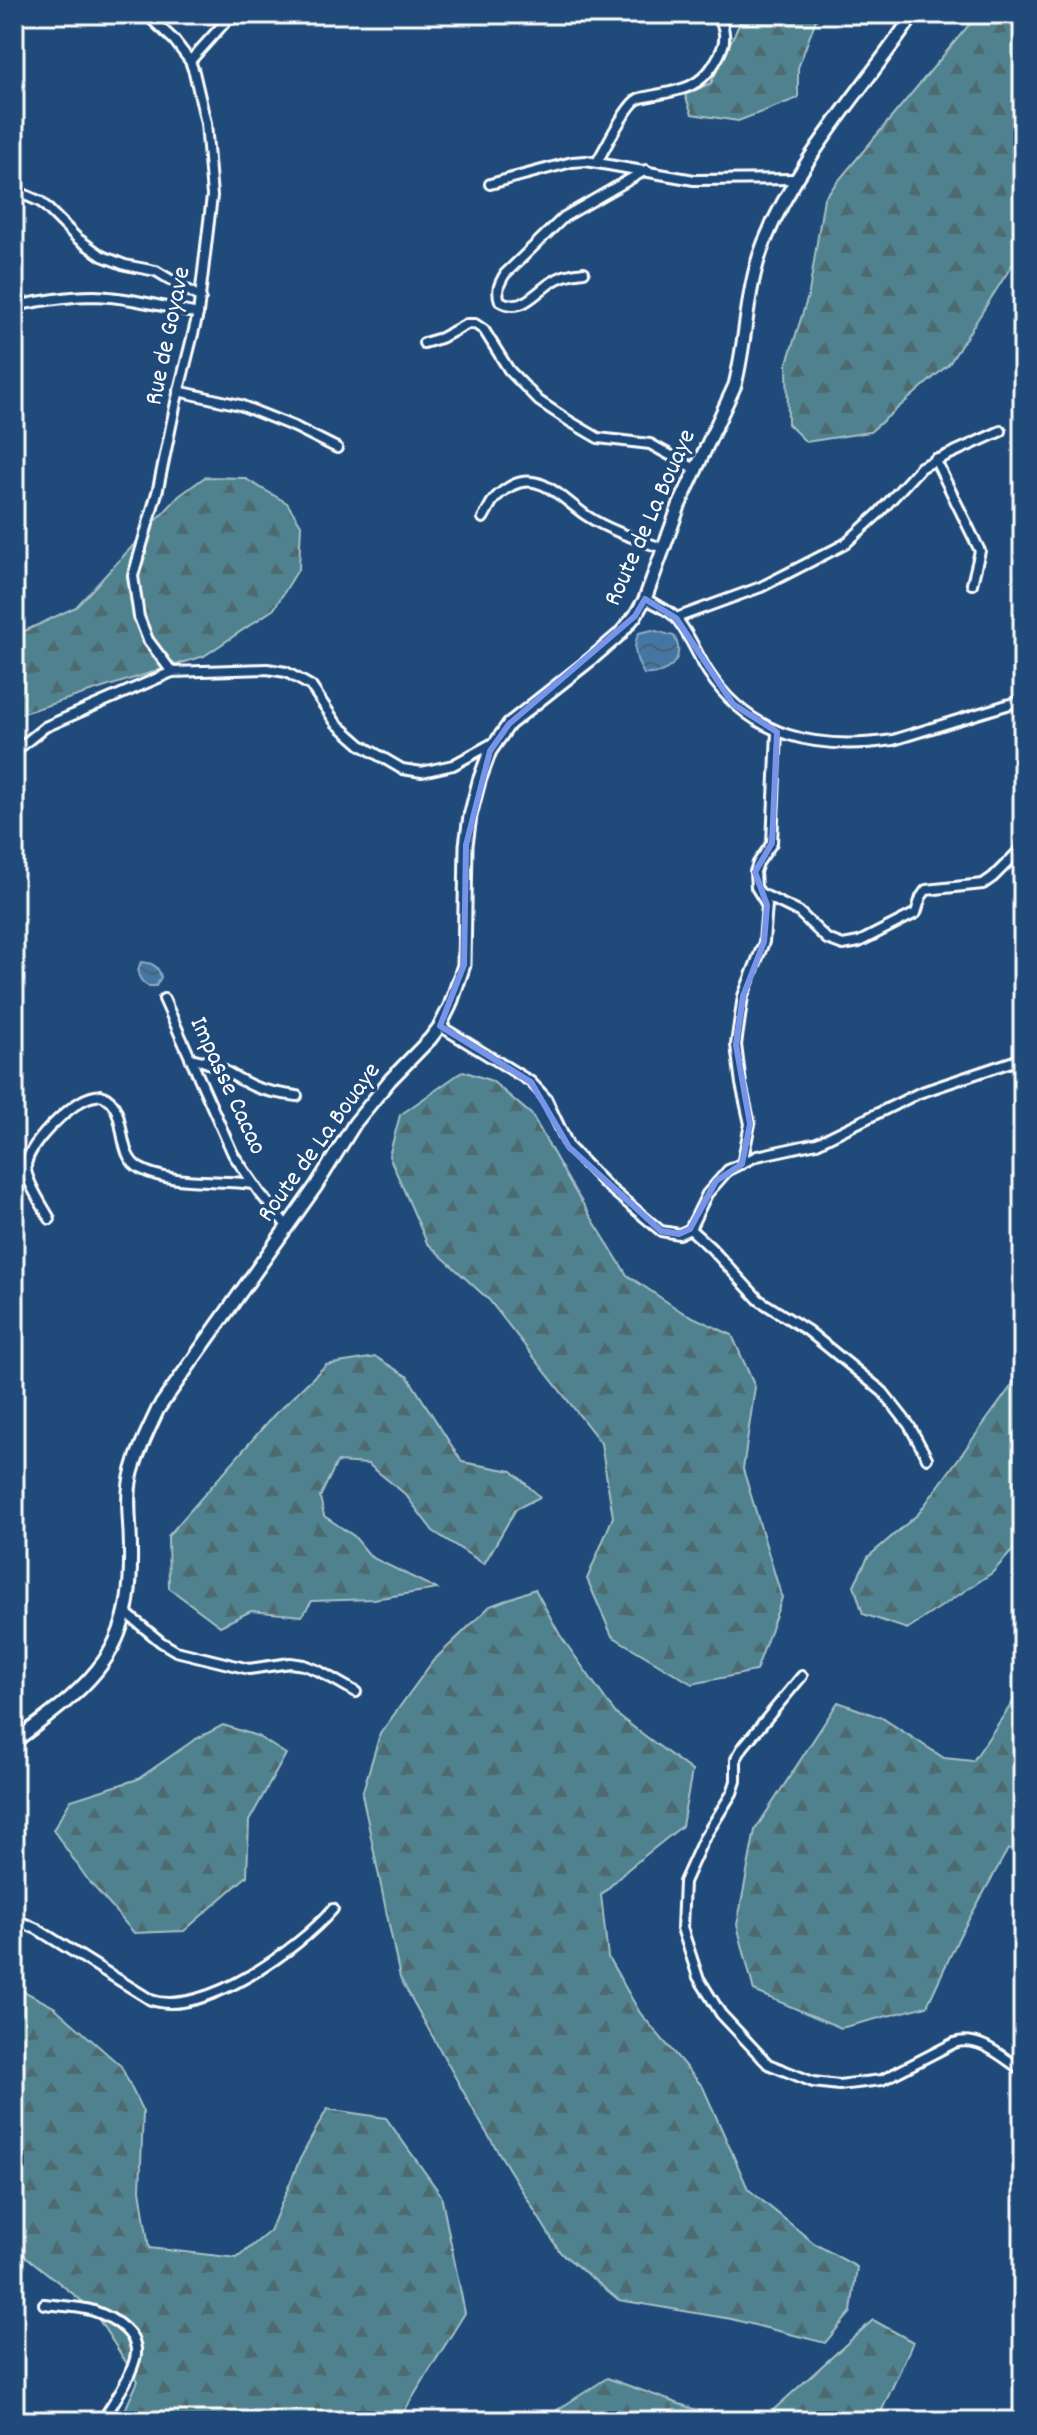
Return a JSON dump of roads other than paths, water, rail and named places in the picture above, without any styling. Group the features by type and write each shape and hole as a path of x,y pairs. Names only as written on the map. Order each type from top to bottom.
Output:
{"main road":[{"name":"Route de La Bouaye","path":"14,1742 66,1703 88,1681 119,1635 126,1613 130,1580 131,1477 158,1409 316,1186 355,1123 440,1026 458,988 464,965 464,880 470,816 479,781 495,742 509,724 619,635 645,599 662,548 735,385 754,272 764,243 796,179 914,14"}],"street":[{"name":"Rue de Goyave","path":"146,14 174,40 190,61 206,123 212,196 198,314 158,489 133,576 139,617 148,640 172,672"},
{"path":"190,61 225,17 252,14"},
{"path":"597,162 630,106 639,98 690,88 710,71 724,43 719,18 713,14"},
{"path":"490,184 572,162 597,162 694,180 796,179"},
{"path":"584,272 553,281 523,304 515,306 500,301 497,293 505,274 564,217 647,170"},
{"path":"14,190 41,202 77,238 102,256 125,265 156,271 201,298"},
{"path":"14,306 94,296 198,314"},
{"path":"424,343 467,324 475,324 484,330 509,370 539,401 569,421 598,438 650,444 697,470"},
{"path":"178,391 240,405 337,448"},
{"path":"676,618 761,587 845,544 878,514 921,467 1001,431"},
{"path":"935,459 980,551 972,584"},
{"path":"483,518 503,490 520,481 536,481 555,491 586,516 662,548"},
{"path":"645,599 676,618 706,670 733,704 753,720 777,732 831,744 875,743 1023,700"},
{"path":"14,752 45,727 172,672 267,669 298,677 311,686 336,723 361,745 402,769 422,772 453,765 495,742"},
{"path":"742,1164 750,1124 736,1045 743,996 764,942 767,905 756,887 755,872 772,843 777,732"},
{"path":"760,893 799,912 827,939 843,945 859,942 916,913 926,890 983,884 1023,847"},
{"name":"Impasse Cacao","path":"164,999 233,1154 287,1226"},
{"path":"440,1026 531,1082 546,1098 569,1147 661,1231 679,1234 690,1229 716,1181 728,1170 757,1156 817,1143 919,1093 1023,1058"},
{"path":"190,1058 226,1070 256,1088 297,1096"},
{"path":"50,1219 29,1178 26,1168 28,1159 38,1140 71,1108 88,1098 101,1095 112,1102 126,1147 133,1162 141,1169 182,1179 253,1184"},
{"path":"690,1229 759,1300 808,1331 883,1392 909,1425 927,1458"},
{"path":"126,1613 176,1651 249,1669 290,1663 304,1665 356,1692"},
{"path":"802,1676 736,1759 736,1781 732,1793 703,1840 684,1882 682,1928 705,1990 721,2014 768,2064 813,2082 839,2085 882,2080 964,2040 975,2041 1023,2071"},
{"path":"14,1919 37,1929 162,2004 204,1997 239,1981 273,1961 322,1923 333,1909"},
{"path":"44,2304 94,2311 128,2331 136,2343 136,2356 128,2376 102,2421"}],"water":[{"path":"652,630 674,636 678,652 667,669 644,674 637,659 635,643 639,633"},
{"path":"141,962 151,964 158,970 161,977 156,986 148,986 140,978"}]}
